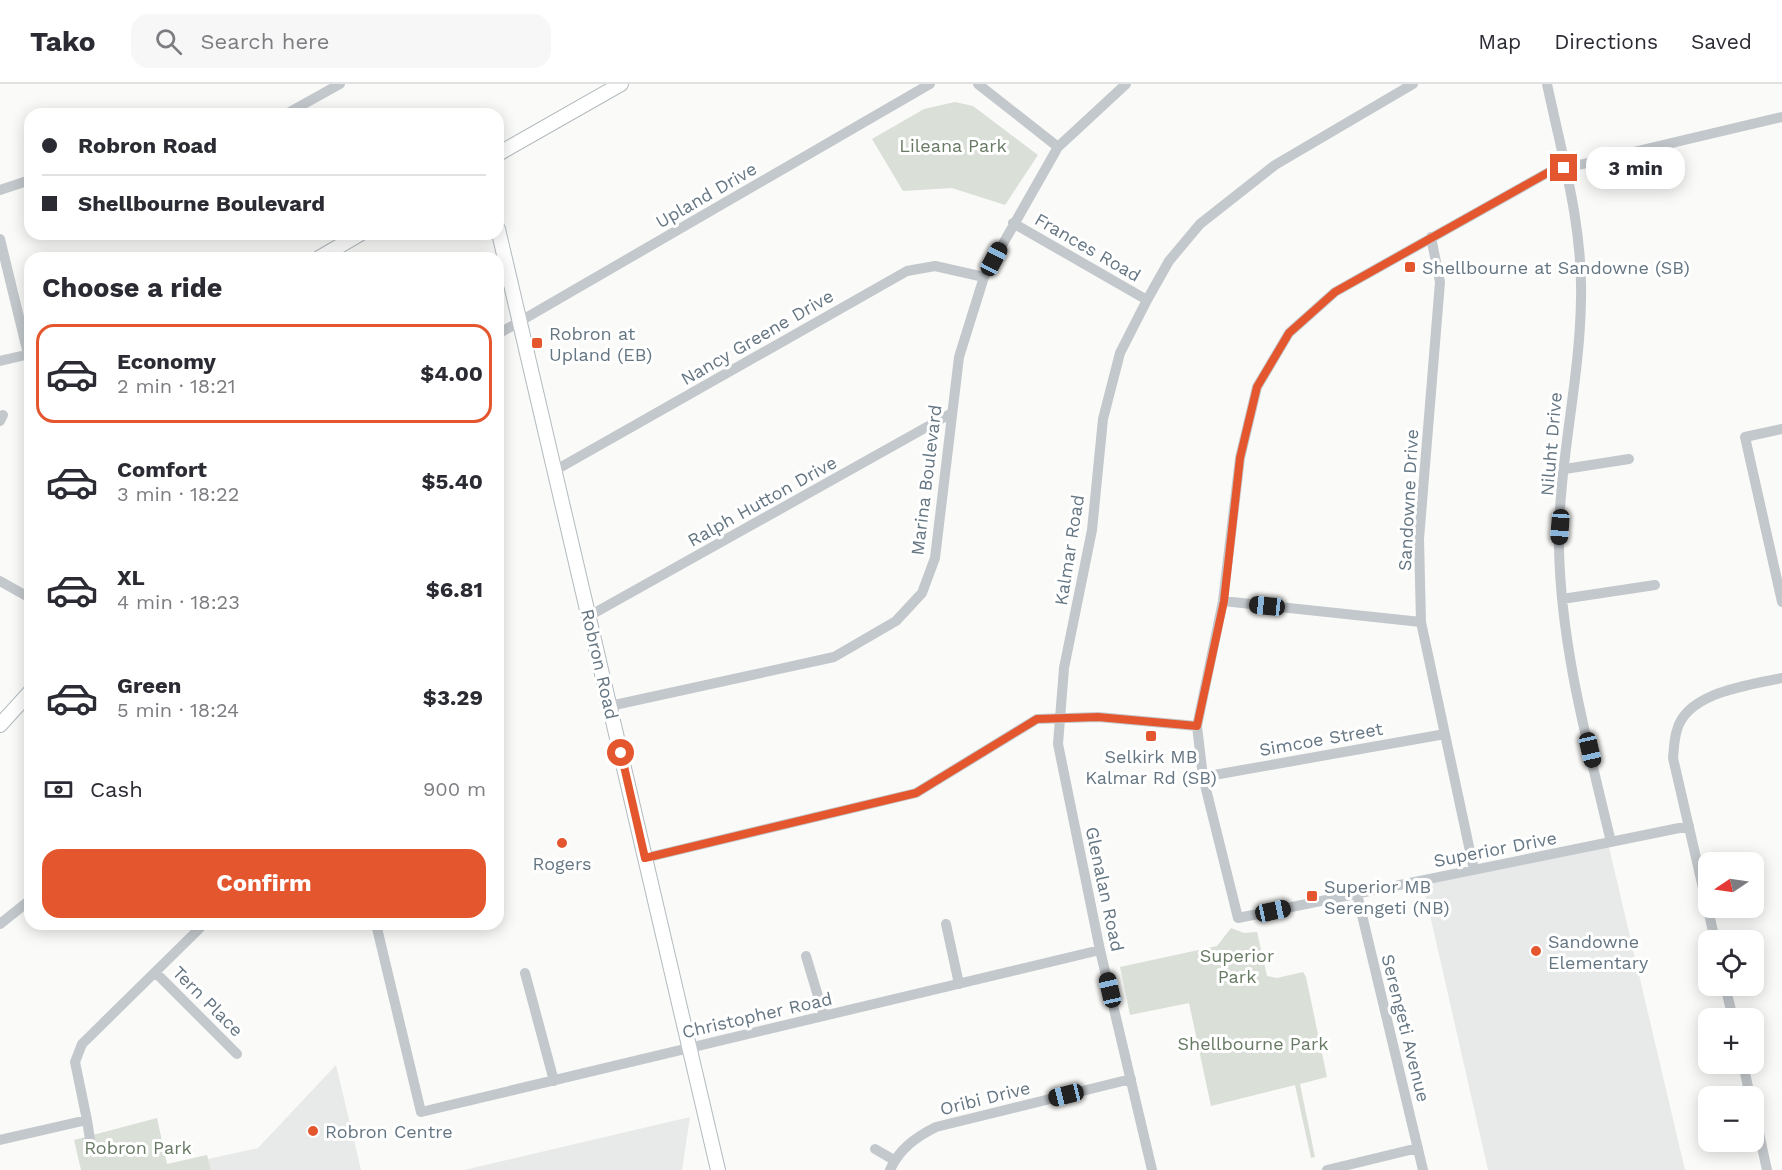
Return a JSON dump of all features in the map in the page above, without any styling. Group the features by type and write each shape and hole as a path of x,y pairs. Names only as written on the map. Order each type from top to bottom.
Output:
{"street":[{"path":"297,108 340,84"},
{"path":"504,151 621,84"},
{"name":"Upland Drive","path":"504,330 930,84"},
{"path":"978,84 1058,147"},
{"name":"Marina Boulevard","path":"610,706 834,657 896,621 922,593 935,558 950,414 959,357 984,277 1058,147 1126,84"},
{"name":"Kalmar Road","path":"1060,719 1064,668 1092,531 1102,419 1120,353 1147,300 1169,261 1200,224 1275,165 1413,84"},
{"name":"Niluht Drive","path":"1547,84 1576,219 1581,299 1559,546 1563,599 1573,681 1611,842"},
{"path":"1203,777 1197,726 1224,601 1240,458 1257,387 1289,333 1335,292 1549,172 1782,117"},
{"path":"0,190 24,182"},
{"name":"Frances Road","path":"1013,223 1147,300"},
{"name":"Sandowne Drive","path":"1431,237 1440,282 1419,539 1421,622 1474,870"},
{"path":"0,239 24,334"},
{"path":"329,252 350,240"},
{"name":"Robron Road","path":"504,255 718,1170"},
{"name":"Nancy Greene Drive","path":"555,471 907,271 935,266 984,277"},
{"path":"0,361 24,355"},
{"name":"Ralph Hutton Drive","path":"589,616 950,414"},
{"path":"1782,429 1745,437 1782,602"},
{"path":"1565,469 1629,459"},
{"path":"0,581 24,595"},
{"path":"1563,599 1655,585"},
{"path":"1224,601 1421,622"},
{"path":"1713,930 1673,758 1677,728 1696,705 1721,691 1782,678"},
{"path":"0,725 24,699"},
{"path":"645,858 916,793 1037,719 1098,717 1197,726"},
{"name":"Glenalan Road","path":"1060,719 1058,744 1100,950 1152,1170"},
{"name":"Simcoe Street","path":"1203,777 1445,734"},
{"name":"Superior Drive","path":"1203,777 1238,918 1689,826"},
{"name":"Serengeti Avenue","path":"1357,894 1424,1170"},
{"path":"0,924 24,905"},
{"path":"946,924 959,984"},
{"path":"91,1146 75,1062 82,1044 198,930"},
{"name":"Christopher Road","path":"377,930 420,1112 1100,950"},
{"path":"806,956 825,1016"},
{"name":"Tern Place","path":"155,972 237,1054"},
{"path":"525,973 554,1081"},
{"name":"Oribi Drive","path":"875,1149 892,1165 913,1139 936,1127 1131,1079"},
{"path":"0,1140 87,1119"},
{"path":"1327,1170 1418,1148"},
{"path":"1763,1152 1767,1170"}],"shaded area":[{"name":"Sandowne Elementary","path":"1608,843 1685,1170 1488,1170 1422,880"},
{"name":"Robron Centre","path":"336,1065 361,1170 211,1170 208,1159 258,1148"},
{"name":"Robron Centre","path":"690,1117 682,1170 464,1170"}],"green space":[{"name":"Lileana Park","path":"955,102 973,106 1038,155 1005,205 952,188 903,191 872,139 924,109"},
{"name":"Shellbourne Park","path":"1231,928 1244,933 1257,932 1267,976 1277,978 1303,972 1306,977 1327,1077 1300,1084 1315,1157 1311,1158 1295,1085 1211,1106 1189,1003 1130,1015 1120,967 1217,946"},
{"name":"Robron Park","path":"157,1118 167,1164 207,1155 211,1170 81,1170 74,1140"}],"place":[{"name":"Shellbourne at Sandowne (SB)","path":"1410,267"},
{"name":"Robron at Upland (EB)","path":"537,343"},
{"name":"Selkirk MB Kalmar Rd (SB)","path":"1151,736"},
{"name":"Rogers","path":"562,843"},
{"name":"Superior MB Serengeti (NB)","path":"1312,896"},
{"name":"Sandowne Elementary","path":"1536,951"},
{"name":"Robron Centre","path":"313,1131"}],"route":[{"path":"621,753 645,858 916,793 1037,719 1098,717 1197,726 1224,601 1240,458 1257,387 1289,333 1335,292 1549,172 1564,168"}],"park label":[{"name":"Superior Park","path":"1237,965"}]}
